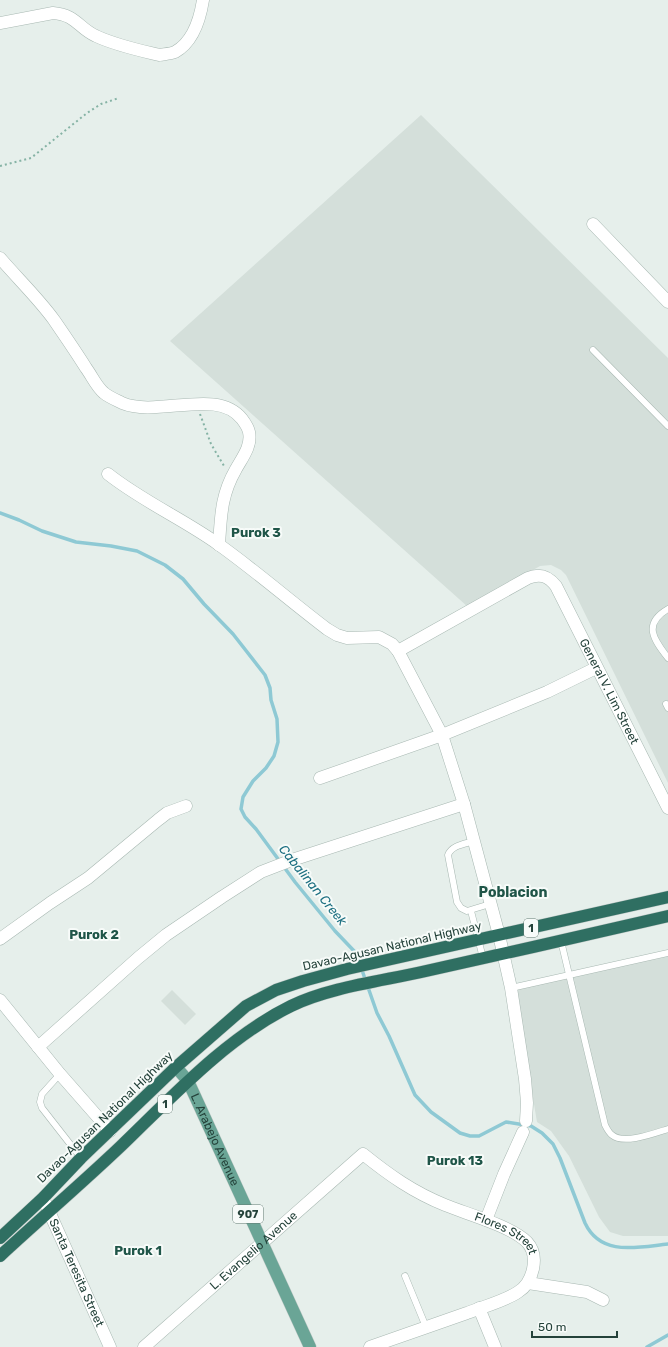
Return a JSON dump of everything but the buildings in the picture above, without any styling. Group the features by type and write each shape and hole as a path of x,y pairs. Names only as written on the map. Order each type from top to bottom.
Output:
{"highway":[{"name":"Davao-Agusan National Highway","path":"0,1238 43,1198 81,1158 176,1067 246,1006 276,990 303,980 347,969 668,897"},
{"name":"1","path":"0,1256 93,1172 188,1081 228,1047 261,1023 291,1006 318,995 668,916"}],"main road":[{"name":"L. Arabejo Avenue","path":"176,1067 188,1081 310,1347"}],"street":[{"path":"0,23 61,14 72,18 90,33 102,39 159,55 168,54 175,52 190,37 199,18 203,0"},
{"path":"593,224 668,302"},
{"path":"0,258 38,300 95,382 104,392 114,399 124,404 138,407 163,408 206,404 225,407 240,416 249,432 248,445 231,477 223,498 219,545"},
{"path":"108,474 123,486 180,519 219,545 332,632 347,638 380,637 386,640 398,651 442,735 464,804 499,935 511,988 525,1079 527,1104 524,1126 486,1220"},
{"name":"General V. Lim Street","path":"398,651 528,578 535,575 548,577 556,586 596,668 668,808"},
{"path":"320,778 442,735 547,692 596,668"},
{"path":"38,1047 166,935 261,872 277,865 464,804"},
{"path":"0,939 88,878 167,813 186,806"},
{"path":"0,1000 60,1074 110,1131"},
{"name":"L. Evangelio Avenue","path":"144,1347 363,1154"},
{"name":"Flores Street","path":"363,1154 394,1179 415,1191 445,1205 486,1220 522,1237 532,1249 534,1255 531,1277 528,1283"},
{"name":"Santa Teresita Street","path":"43,1198 110,1347"},
{"path":"370,1347 516,1294 528,1283 587,1292 603,1300"},
{"path":"479,1308 495,1347"}],"lane":[{"path":"594,350 668,426"},
{"path":"668,609 658,616 652,629 654,638 668,658"},
{"path":"474,841 450,850 448,856 458,905 464,910 471,911 490,904"},
{"path":"471,911 483,958"},
{"path":"561,941 603,1117 608,1130 612,1136 624,1139 668,1129"},
{"path":"511,988 668,953"},
{"path":"60,1074 42,1094 40,1102 42,1108 81,1158"},
{"path":"405,1276 426,1327"}],"path":[{"path":"0,166 31,158 87,113 101,104 119,98"},
{"path":"196,404 211,444 231,477"}],"shaded area":[{"path":"421,115 668,358 668,783 566,575 561,570 551,565 540,566 468,607 170,341"},
{"path":"668,951 668,1236 623,1236 610,1232 599,1217 569,1156 551,1131 537,1122 514,985"},
{"path":"172,990 196,1014 185,1025 161,1001"}],"waterway":[{"name":"Cabalinan Creek","path":"0,513 42,531 76,542 137,551 165,565 183,579 204,604 233,634 265,675 270,688 271,700 277,719 278,742 274,756 266,768 253,781 243,797 241,809 245,817 256,829 295,882 335,931 356,953 377,1013 389,1036 415,1095 431,1112 460,1133 470,1136 479,1136 506,1122 531,1126 542,1133 553,1144 560,1158 585,1223 592,1234 600,1241 610,1245 633,1248 668,1244"},
{"name":"Cabalinan Creek","path":"647,1347 668,1335"}],"district":[{"name":"Purok 3","path":"256,532"},
{"name":"Poblacion","path":"513,892"},
{"name":"Purok 2","path":"94,934"},
{"name":"Purok 13","path":"455,1160"},
{"name":"Purok 1","path":"138,1250"}]}
